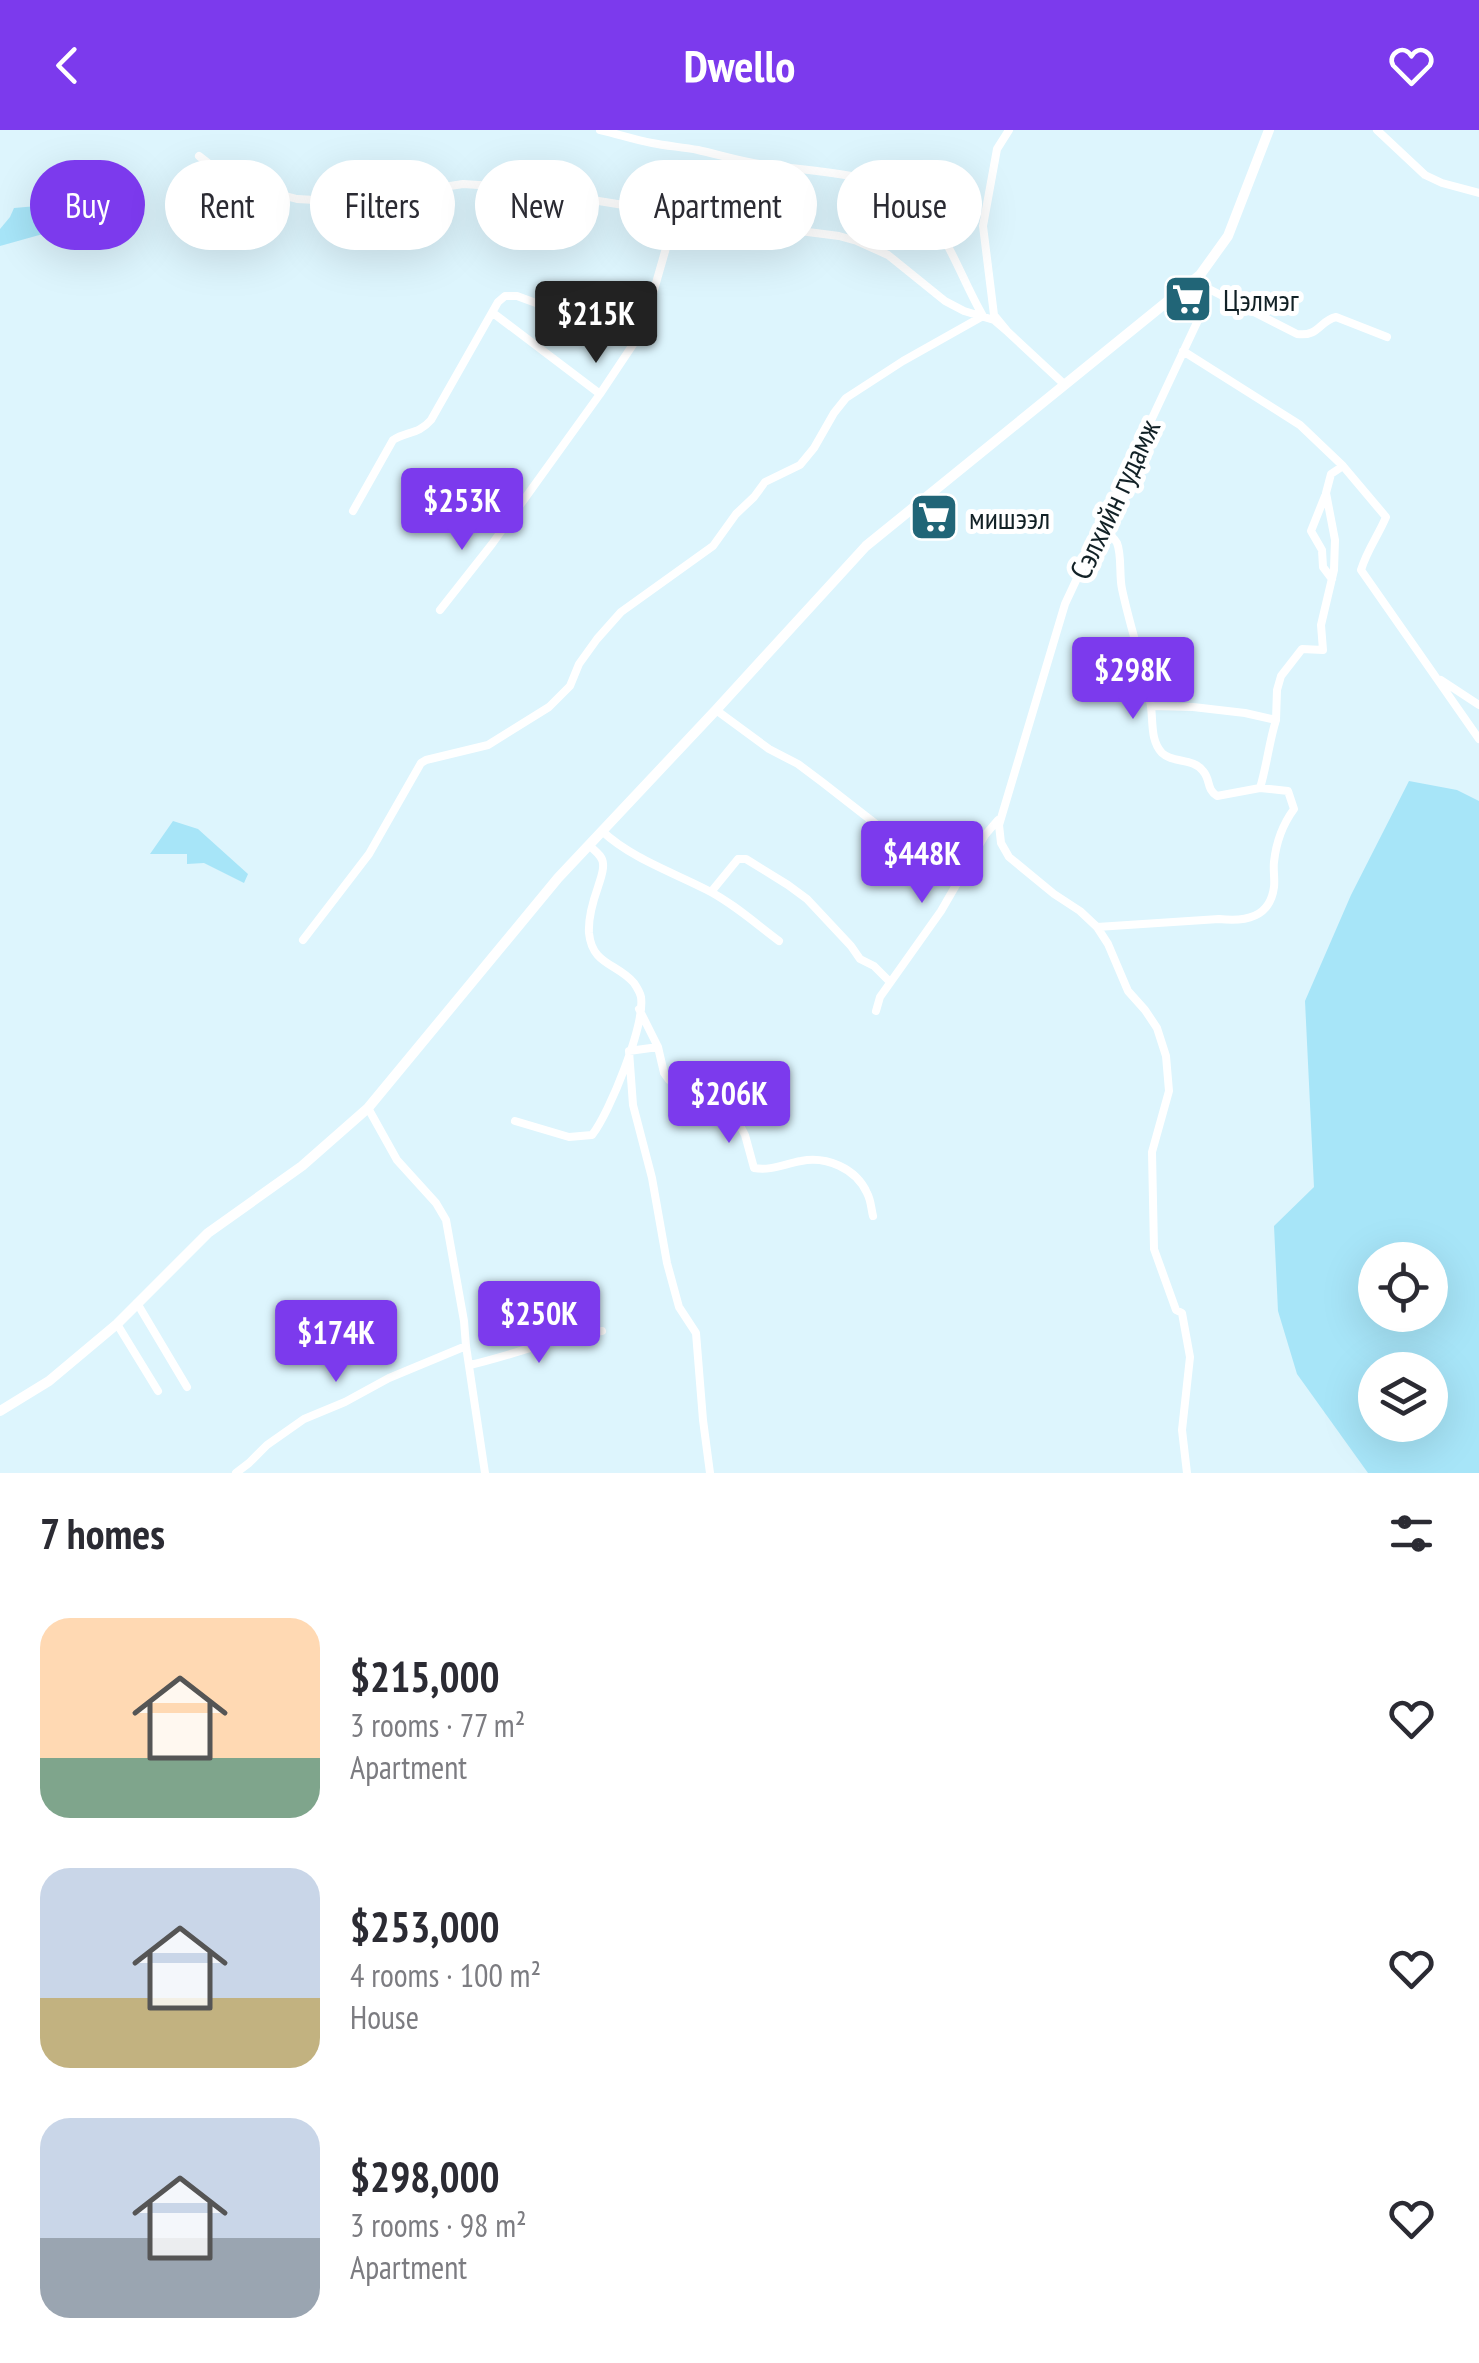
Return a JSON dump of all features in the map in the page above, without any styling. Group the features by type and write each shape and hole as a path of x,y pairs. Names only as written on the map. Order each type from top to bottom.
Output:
{"main road":[{"path":"0,1411 49,1381 116,1324 208,1233 302,1166 368,1108 558,878 866,546 1200,275 1228,236 1269,130"}],"street":[{"path":"600,130 767,166 877,182 898,191 920,205 939,230 983,316"},
{"path":"1008,332 994,315 983,226 997,149 1009,130"},
{"path":"1377,130 1425,175 1442,184 1479,193"},
{"path":"199,156 222,174 247,186 297,199 379,197 463,184 512,187 619,204"},
{"path":"817,235 857,241 888,255 964,312 994,320 1064,385"},
{"path":"440,610 636,340 665,250"},
{"path":"1200,275 1207,288 1297,334 1315,332 1336,317 1387,337"},
{"name":"Сэлхийн гудамж","path":"1001,816 1065,604 1208,301 1207,288"},
{"path":"353,511 393,440 419,432 431,420 505,296 517,296 636,340"},
{"path":"493,313 600,394"},
{"path":"302,940 369,854 421,763 488,745 550,706 570,686 579,664 621,612 713,546 765,482 800,465 846,398 983,316"},
{"path":"1184,350 1300,425 1343,466 1386,516 1367,549 1361,570 1479,739"},
{"path":"1332,579 1323,566 1322,550 1311,531 1331,474 1343,466"},
{"path":"1260,788 1268,763 1282,676 1302,649 1323,650 1321,625 1336,540 1326,493"},
{"path":"1097,927 1211,919 1239,922 1262,913 1274,888 1274,861 1283,824 1294,809 1288,791 1260,788 1212,794 1202,768 1161,752 1152,730 1151,706 1122,587 1117,541 1101,528"},
{"path":"1435,676 1479,705"},
{"path":"1151,706 1245,713 1276,720"},
{"path":"716,710 769,750 798,764 899,842 959,872"},
{"path":"1001,816 1000,844 1009,857 1097,927 1128,991 1157,1028 1166,1056 1169,1091 1152,1152 1154,1248 1187,1333 1189,1379 1182,1430 1187,1473"},
{"path":"876,1011 880,996 932,925 1001,816"},
{"path":"602,831 667,872 711,892 779,941"},
{"path":"515,1121 569,1136 592,1135 609,1108 629,1051 641,998 632,980 602,961 593,947 589,933 591,910 604,867 590,846"},
{"path":"711,892 738,859 746,859 807,899 855,954 880,970 890,982"},
{"path":"640,1010 668,1080 732,1110 745,1135 754,1168 770,1169 805,1160 828,1161 860,1182 869,1195 873,1216"},
{"path":"629,1051 658,1047"},
{"path":"629,1051 633,1105 652,1178 667,1264 679,1307 696,1334 710,1473"},
{"path":"368,1108 397,1160 446,1220 485,1473"},
{"path":"137,1303 187,1387"},
{"path":"116,1324 158,1391"},
{"path":"470,1365 574,1335 602,1331"},
{"path":"236,1473 266,1445 304,1419 466,1346"}],"shaded area":[{"path":"30,207 30,238 0,246 0,229 14,208"},
{"path":"1409,781 1457,790 1479,801 1479,1473 1368,1473 1297,1374 1278,1311 1274,1226 1314,1187 1305,1001 1351,895"},
{"path":"173,821 198,829 248,874 244,883 204,863 187,864 187,854 150,854"}],"place":[{"name":"Цэлмэг","path":"1188,299"},
{"name":"мишээл","path":"934,517"}]}
